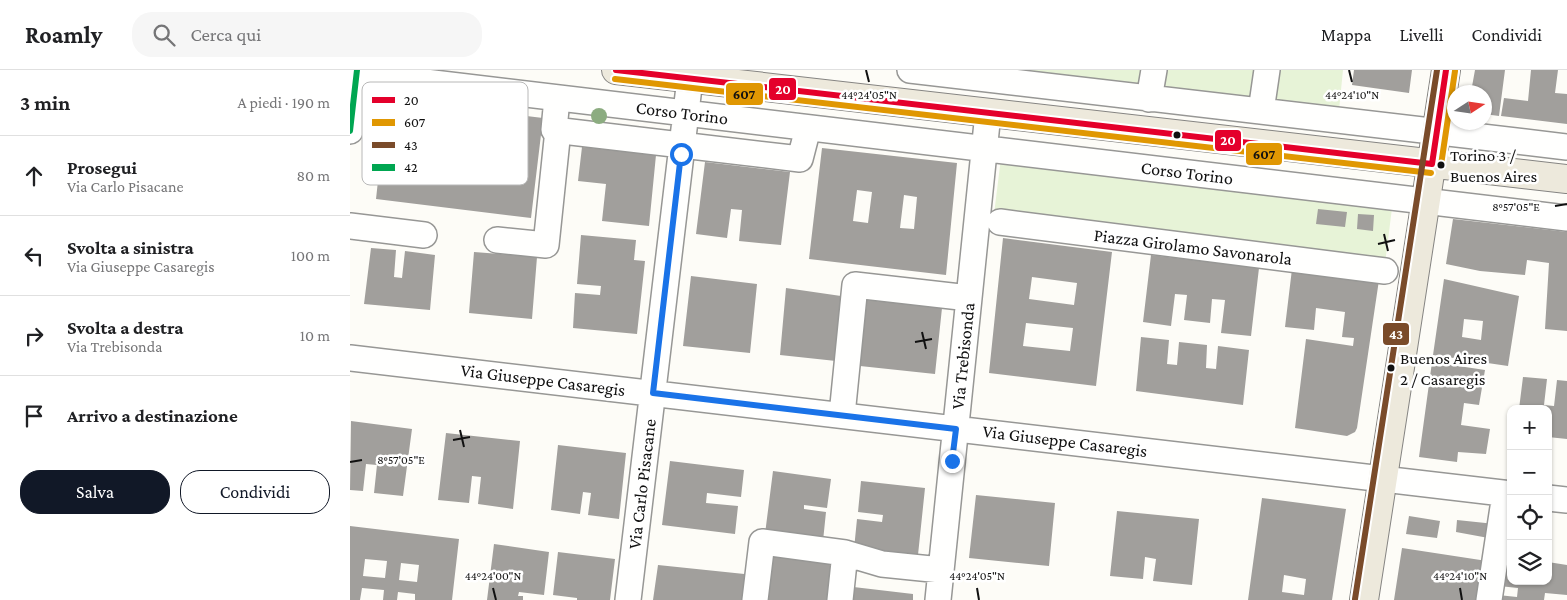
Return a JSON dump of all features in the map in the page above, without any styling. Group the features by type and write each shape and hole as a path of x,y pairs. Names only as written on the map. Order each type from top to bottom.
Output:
{"main road":[{"name":"Corso Torino","path":"616,70 690,74 988,113 1567,179"},
{"path":"1364,600 1446,70"}],"street":[{"path":"910,70 995,75 1149,99 1567,146"},
{"path":"1149,99 1154,70"},
{"path":"1261,111 1267,70"},
{"path":"350,131 354,72"},
{"name":"Corso Torino","path":"354,72 432,82"},
{"name":"Via Carlo Pisacane","path":"628,600 690,74"},
{"name":"Corso Torino","path":"528,94 1567,218"},
{"path":"497,240 546,245 558,130 554,130 556,98"},
{"name":"Via Trebisonda","path":"938,600 988,113"},
{"name":"Corso Torino","path":"558,130 800,159 808,128"},
{"name":"Piazza Girolamo Savonarola","path":"1000,222 1385,272"},
{"path":"350,226 424,234"},
{"path":"842,415 855,285 969,298"},
{"name":"Via Giuseppe Casaregis","path":"350,358 1507,494"},
{"path":"1489,600 1508,495"},
{"path":"1552,498 1567,500"},
{"path":"755,600 762,542 845,553 882,564 941,570"},
{"path":"840,600 845,553"}],"green space":[{"path":"1021,70 1343,70 1339,110 1020,73"},
{"path":"1001,158 1392,208 1385,264 994,214"}],"building":[{"path":"1354,70 1412,70 1409,93 1352,85"},
{"path":"1475,70 1505,70 1499,116 1492,115 1492,85 1472,85"},
{"path":"1531,70 1558,70 1555,93 1567,94 1567,124 1501,116 1504,98 1528,101"},
{"path":"528,116 543,118 531,218 376,199 378,185 528,185"},
{"path":"582,147 656,155 649,226 602,221 606,184 578,181"},
{"path":"822,148 957,163 946,275 809,259","holes":["857,190 872,192 868,223 853,221","904,195 917,197 914,229 900,228"]},
{"path":"705,162 790,172 781,245 739,241 742,210 731,209 727,238 696,234"},
{"path":"1318,209 1347,212 1345,227 1316,224"},
{"path":"1358,214 1374,215 1373,231 1357,229"},
{"path":"1453,219 1567,232 1567,331 1545,329 1549,263 1527,260 1525,275 1480,271 1446,264"},
{"path":"581,235 636,240 634,260 645,261 637,334 573,328 575,293 600,295 601,286 577,284"},
{"path":"1003,238 1112,252 1096,386 989,373","holes":["1032,277 1077,283 1074,305 1029,299","1026,323 1073,328 1070,351 1023,346"]},
{"path":"371,248 396,250 394,277 402,278 405,251 435,255 430,310 364,304"},
{"path":"474,252 537,257 532,319 469,313"},
{"path":"1151,255 1259,268 1251,336 1221,333 1225,300 1212,299 1210,323 1184,320 1187,295 1175,294 1171,326 1143,322"},
{"path":"1292,269 1379,280 1357,428 1355,432 1347,436 1295,428 1306,339 1353,346 1354,338 1342,337 1345,312 1316,308 1314,330 1285,327"},
{"path":"691,276 757,284 750,353 683,346"},
{"path":"1444,279 1519,296 1508,366 1433,355","holes":["1464,319 1483,321 1481,340 1462,337"]},
{"path":"786,288 841,296 836,361 780,355"},
{"path":"867,300 942,308 935,374 860,366"},
{"path":"1141,337 1169,340 1167,364 1177,365 1179,342 1207,345 1206,368 1216,369 1218,346 1249,350 1243,405 1136,391"},
{"path":"1432,362 1485,370 1479,405 1464,403 1461,425 1490,429 1486,454 1458,452 1457,462 1419,457"},
{"path":"1523,377 1547,379 1544,405 1520,405"},
{"path":"1557,380 1567,381 1567,439 1552,437 1552,406 1554,406"},
{"path":"351,421 412,429 403,496 374,493 377,465 366,464 363,491 350,490"},
{"path":"446,433 520,441 513,509 478,504 481,477 472,476 469,503 438,500"},
{"path":"558,445 626,453 619,519 588,515 591,493 583,492 580,514 551,510"},
{"path":"670,461 744,470 741,497 707,493 706,503 738,506 735,534 662,525"},
{"path":"773,471 831,479 827,508 804,505 804,509 826,512 823,541 765,534"},
{"path":"861,481 925,488 918,555 854,549 857,519 882,522 883,515 858,512"},
{"path":"976,495 1055,503 1049,566 969,558"},
{"path":"1262,498 1346,509 1332,600 1248,600","holes":["1284,575 1306,579 1304,595 1282,592"]},
{"path":"1117,511 1199,519 1192,585 1153,581 1156,559 1145,557 1143,579 1110,576"},
{"path":"1409,516 1440,521 1437,538 1406,534"},
{"path":"1457,520 1495,524 1494,539 1456,532"},
{"path":"350,526 459,539 452,600 415,600 415,594 398,592 397,600 383,600 384,590 362,588 360,600 350,600","holes":["365,559 387,561 385,578 363,576","401,563 419,565 417,582 399,580"]},
{"path":"494,544 549,552 544,595 519,592 518,596 523,596 523,600 487,600"},
{"path":"767,547 840,556 835,600 760,600"},
{"path":"1402,548 1487,561 1482,600 1394,600"},
{"path":"558,552 615,559 610,600 577,600 577,598 553,595"},
{"path":"1503,557 1507,558 1507,585 1552,585 1552,563 1567,565 1567,595 1545,593 1544,600 1498,600 1498,595 1517,597 1518,588 1499,586"},
{"path":"658,565 754,575 751,600 653,600"},
{"path":"845,586 913,594 913,600 844,600"}],"transit line":[{"name":"42","path":"350,131 357,70"},
{"name":"20","path":"616,70 1432,164"},
{"name":"43","path":"1355,599 1437,70"},
{"name":"20","path":"1432,164 1446,70"},
{"name":"607","path":"1441,165 1455,71"},
{"name":"607","path":"615,79 1431,173"}],"place":[{"name":"Torino 3 / Buenos Aires","path":"1441,165"},
{"name":"Buenos Aires 2 / Casaregis","path":"1391,368"}],"route":[{"path":"681,154 653,393 956,429 952,461"}]}
